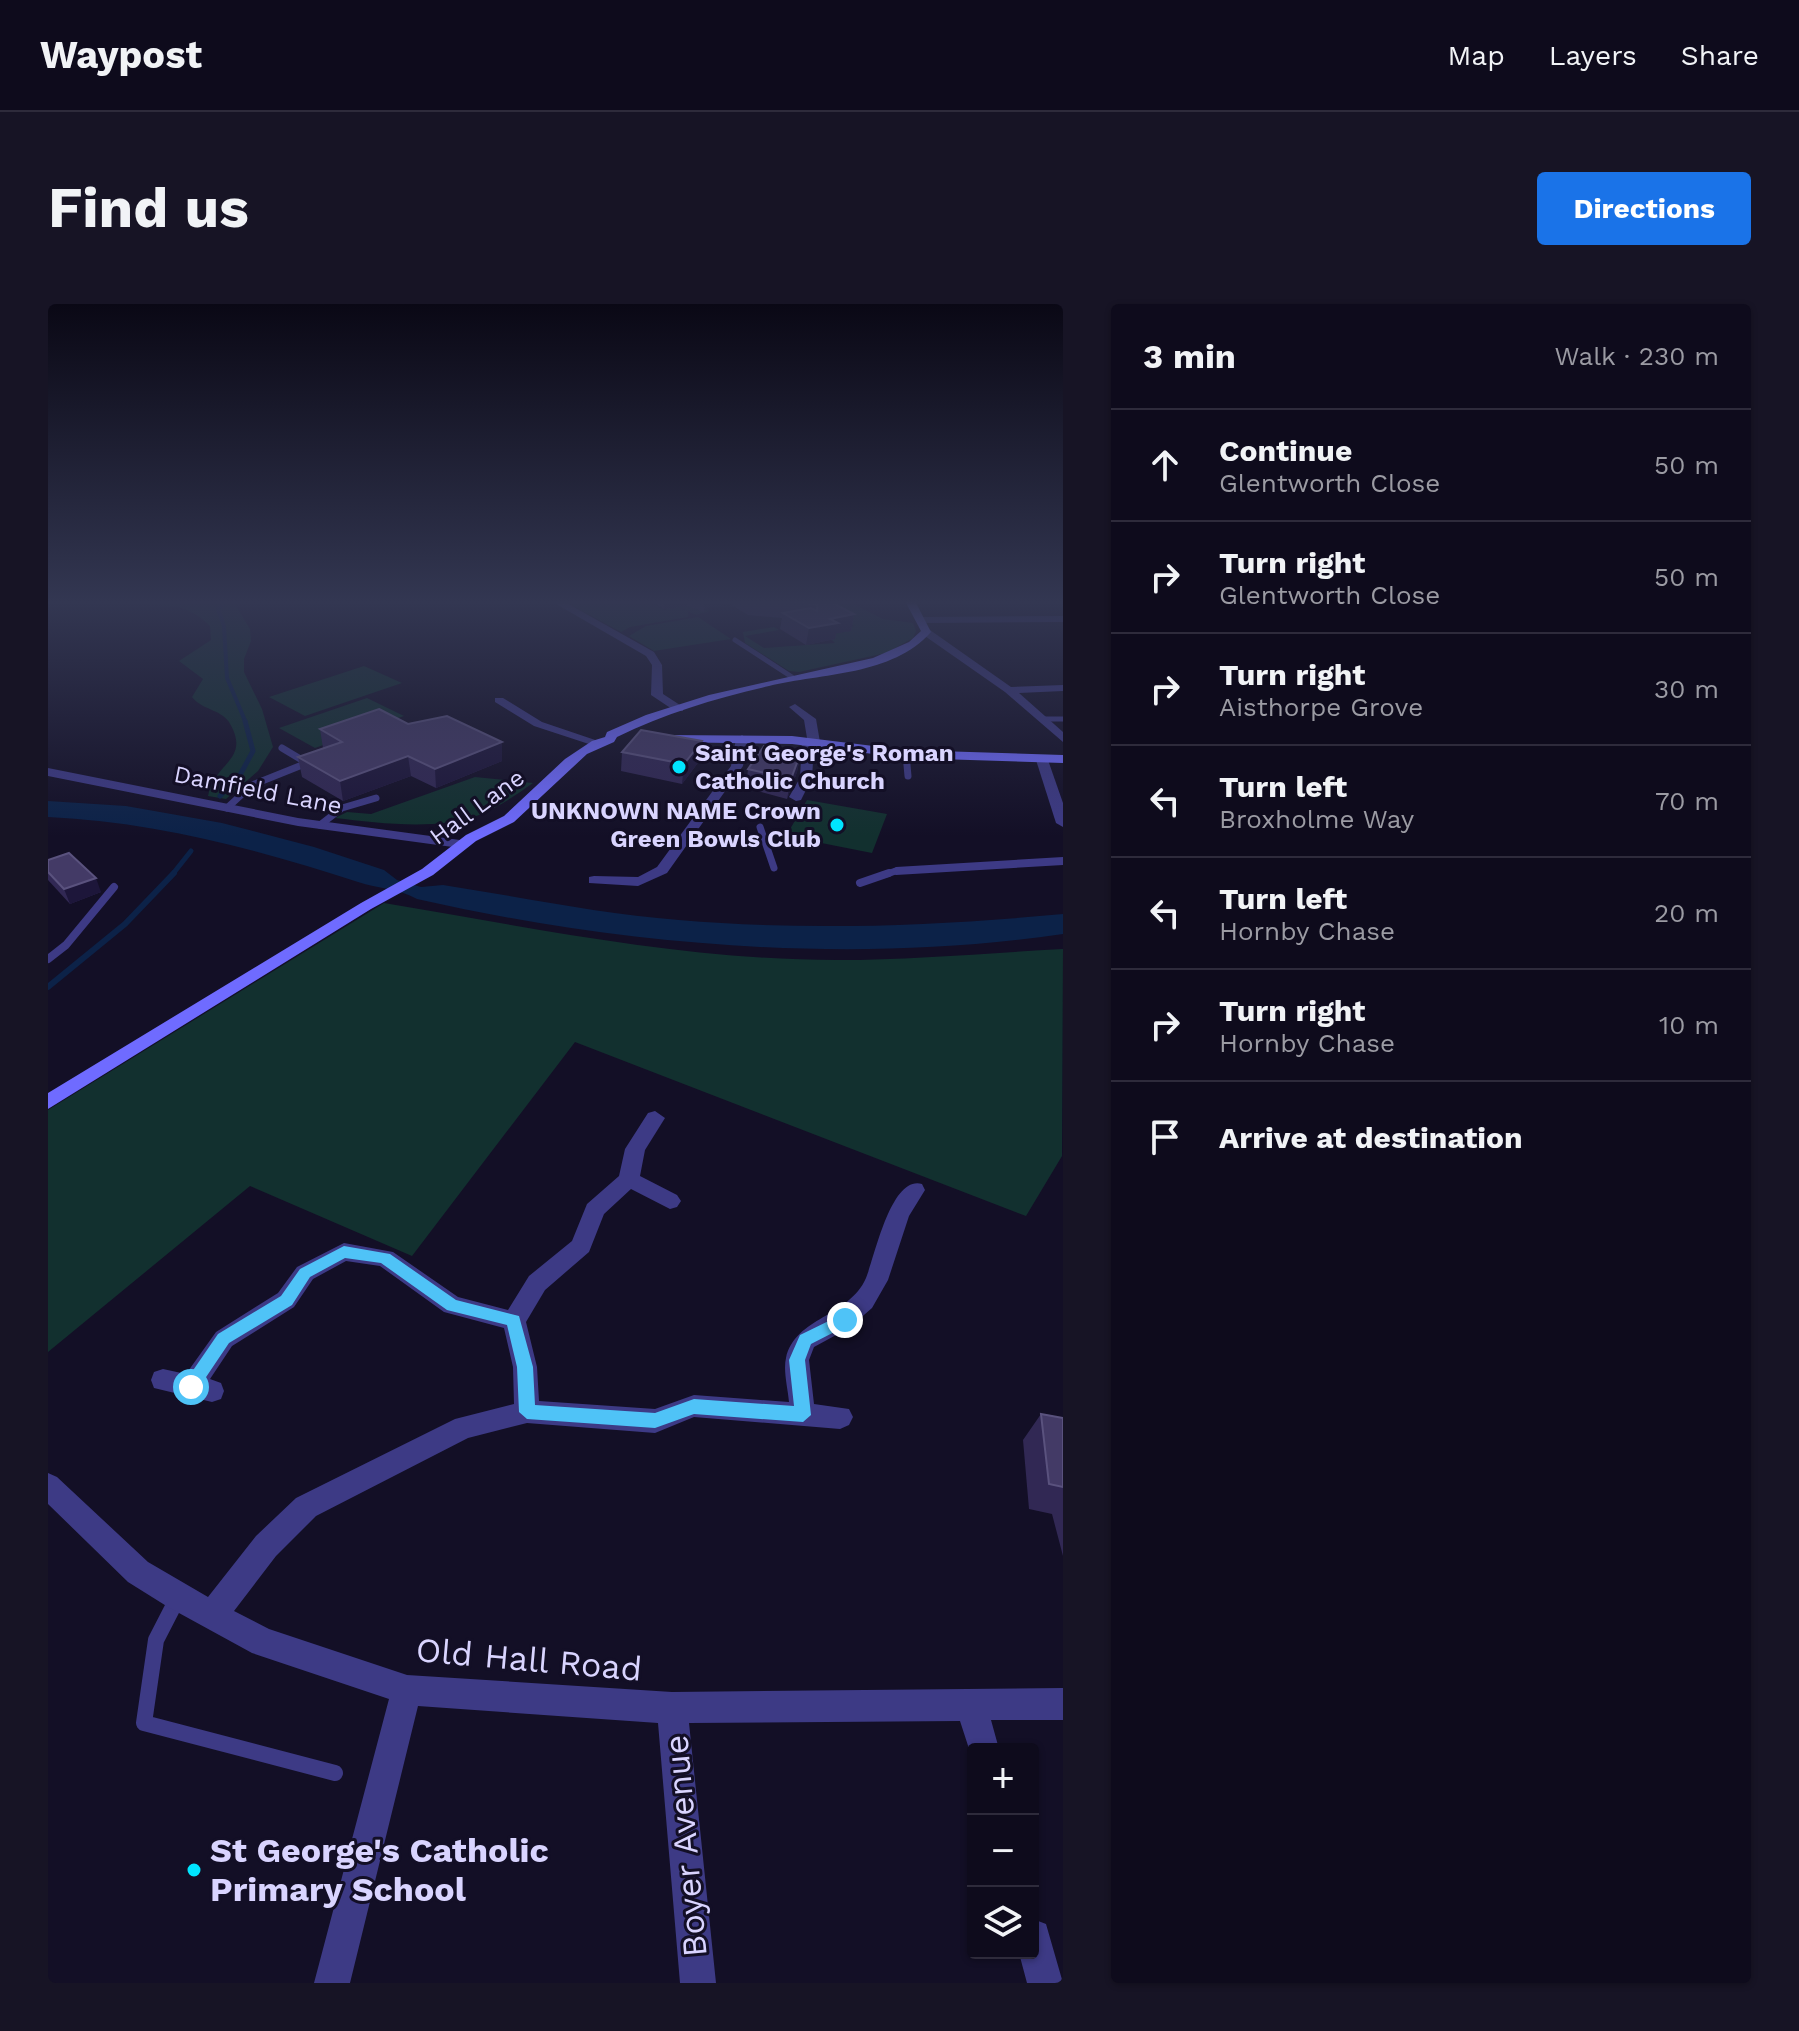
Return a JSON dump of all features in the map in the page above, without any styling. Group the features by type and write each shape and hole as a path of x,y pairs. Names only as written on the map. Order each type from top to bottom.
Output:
{"street":[{"path":"657,679 657,695 679,709"},
{"name":"Hall Lane","path":"48,1102 366,906 420,878 455,852 460,844 510,818 611,735 679,709 784,679"},
{"path":"994,679 1063,738"},
{"path":"1009,690 1063,688"},
{"path":"514,697 497,698 538,724 604,741 628,740"},
{"path":"795,707 810,719 811,742 806,778 796,797"},
{"path":"657,739 811,742 906,754 1063,759"},
{"path":"594,880 634,883 651,879 662,870 737,766 736,757 742,739"},
{"path":"1042,760 1063,823"},
{"name":"Damfield Lane","path":"48,772 320,825 460,844"},
{"path":"896,871 1063,861"},
{"path":"527,1412 525,1367 514,1321 537,1283 581,1246 595,1210 629,1179 635,1149 655,1118"},
{"path":"629,1179 670,1201"},
{"path":"803,1415 797,1360 805,1340 845,1320 870,1293 900,1207 915,1190"},
{"path":"163,1380 202,1389 224,1339 286,1300 305,1273 344,1252 385,1258 452,1305 514,1321"},
{"path":"213,1614 266,1546 306,1507 464,1427 527,1412 655,1421 694,1406 840,1417"},
{"name":"Old Hall Road","path":"48,1486 138,1572 178,1597 263,1642 407,1690 672,1708 1063,1704"},
{"path":"332,1983 407,1690"},
{"path":"971,1705 981,1743"},
{"name":"Boyer Avenue","path":"672,1708 698,1983"},
{"path":"1039,1959 1045,1983"}],"lane":[{"path":"1044,719 1063,719"},
{"path":"227,808 250,786 307,763 282,748"},
{"path":"674,751 736,757"},
{"path":"906,754 908,776"},
{"path":"320,825 342,808 376,798"},
{"path":"760,827 774,868"},
{"path":"860,883 896,871"},
{"path":"48,959 66,945 114,887"},
{"path":"178,1597 156,1640 144,1723 335,1773"}],"green space":[{"path":"203,679 248,679 262,709 273,747 258,771 226,799 208,796 217,775 234,753 235,735 225,718 192,697"},
{"path":"323,679 394,679 402,683 305,716 269,697"},
{"path":"367,698 404,716 315,748 279,728"},
{"path":"475,777 533,783 493,808 463,820 408,824 335,818 347,812 371,814"},
{"name":"UNKNOWN NAME Crown Green Bowls Club","path":"807,800 887,814 872,853 786,836"},
{"path":"384,903 666,949 780,959 893,959 1063,949 1062,1156 1026,1216 575,1042 412,1256 250,1186 48,1352 48,1110"}],"water":[{"path":"48,801 126,806 222,823 314,847 384,870 397,880 421,887 443,885 620,914 727,923 823,926 967,922 1063,914 1063,934 902,948 820,949 738,946 576,929 417,899 205,839 127,825 48,817"}],"building":[{"path":"379,709 408,724 447,716 502,742 435,769 408,756 340,781 298,757 342,742 320,729"},
{"path":"641,730 702,741 684,764 622,752"},
{"path":"764,746 801,752 791,779 748,769"},
{"path":"69,853 96,878 64,889 48,872 48,860"},
{"path":"1041,1414 1063,1418 1063,1487 1049,1484"}],"waterway":[{"path":"228,679 246,723"},
{"path":"220,796 240,775 253,751 245,721"},
{"path":"172,875 191,851"},
{"path":"48,987 125,924 174,873"}],"place":[{"name":"Saint George's Roman Catholic Church","path":"679,767"},
{"name":"UNKNOWN NAME Crown Green Bowls Club","path":"837,825"},
{"name":"St George's Catholic Primary School","path":"194,1870"}],"route":[{"path":"191,1387 224,1339 286,1300 305,1273 344,1252 385,1258 452,1305 514,1321 525,1367 527,1412 655,1421 694,1406 803,1415 797,1360 805,1340 845,1320"}]}
